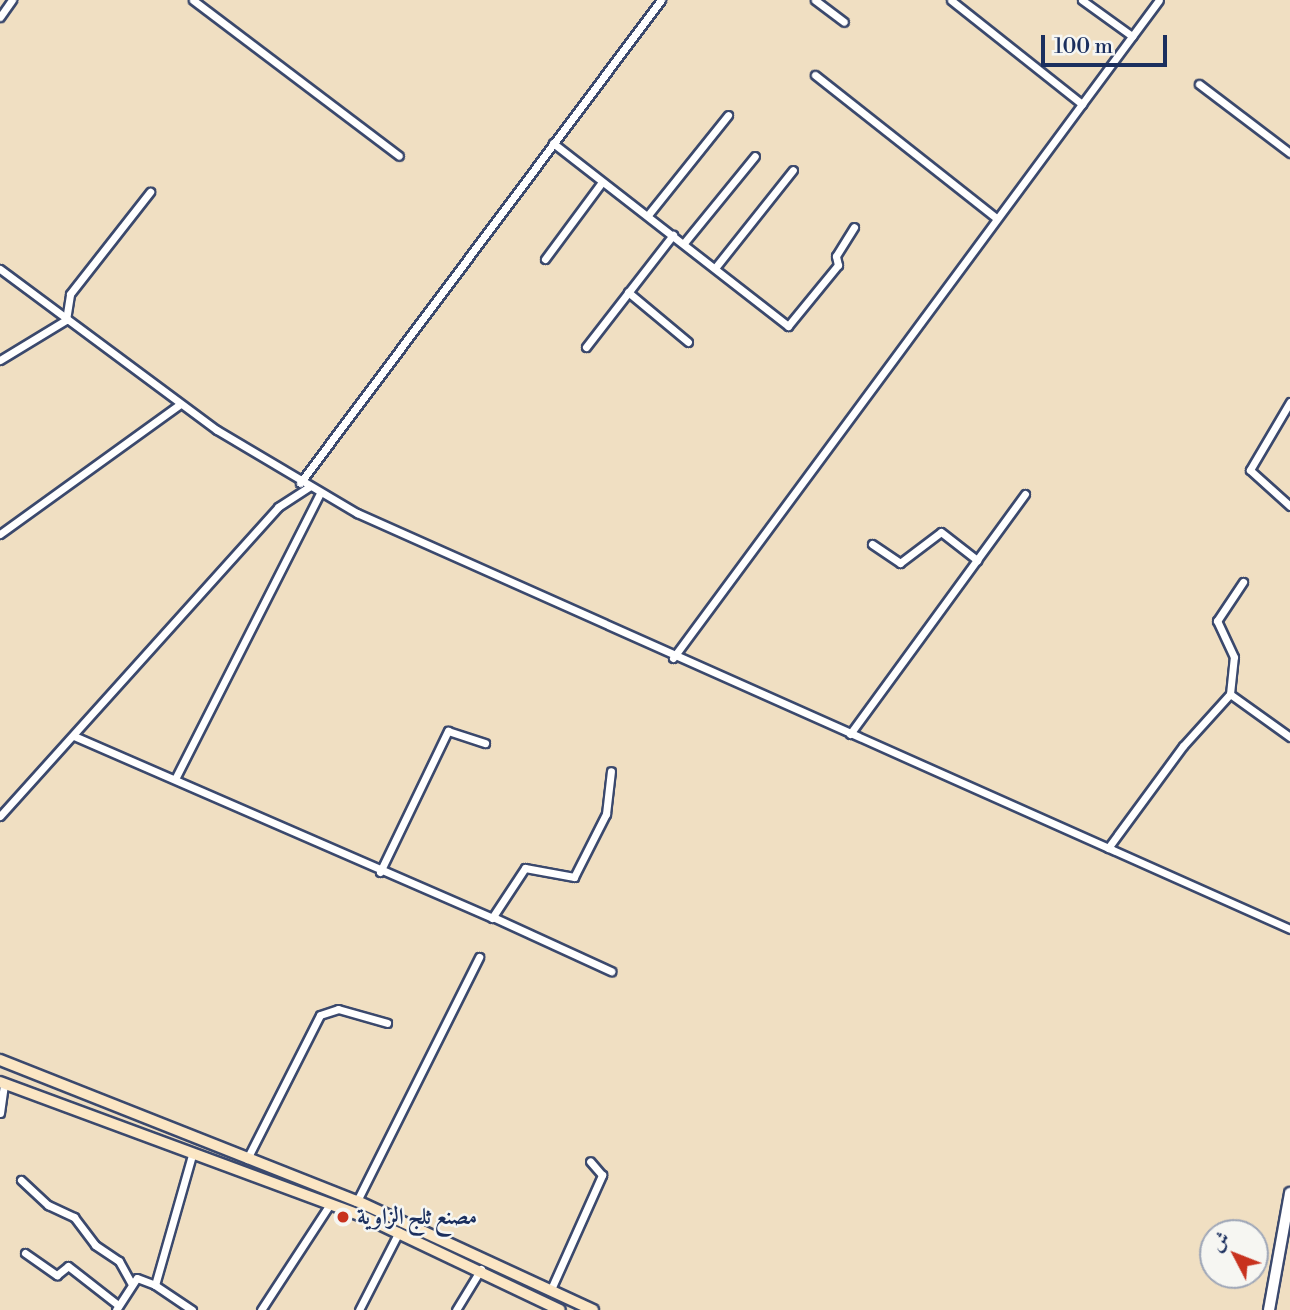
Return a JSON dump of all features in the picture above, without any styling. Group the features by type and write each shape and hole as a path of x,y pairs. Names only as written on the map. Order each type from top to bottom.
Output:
{"main road":[{"path":"0,1060 246,1160 357,1201 552,1287 593,1310"},
{"path":"2,1082 399,1232 482,1268 560,1310"}],"street":[{"path":"0,16 12,0"},
{"path":"193,0 399,156"},
{"path":"300,483 661,0"},
{"path":"815,0 844,22"},
{"path":"951,0 1082,104"},
{"path":"1083,0 1132,36"},
{"path":"673,658 995,216 1158,0"},
{"path":"815,75 995,216"},
{"path":"1199,83 1290,153"},
{"path":"648,215 728,115"},
{"path":"552,143 789,326 838,265 836,256 854,227"},
{"path":"684,243 755,156"},
{"path":"715,268 793,170"},
{"path":"545,259 602,182"},
{"path":"66,320 70,294 150,192"},
{"path":"586,347 673,234"},
{"path":"0,269 180,404 300,483 673,658 1290,929"},
{"path":"628,292 688,342"},
{"path":"0,360 66,320"},
{"path":"1290,402 1250,470 1290,506"},
{"path":"0,534 180,404"},
{"path":"0,816 278,507 309,487"},
{"path":"175,779 320,493"},
{"path":"850,734 1025,494"},
{"path":"872,544 900,563 941,532 977,560"},
{"path":"1108,848 1176,754 1230,694 1234,657 1217,621 1243,582"},
{"path":"1230,694 1290,737"},
{"path":"380,872 449,730 485,743"},
{"path":"74,736 611,971"},
{"path":"495,918 525,868 574,877 606,814 611,771"},
{"path":"357,1201 479,957"},
{"path":"246,1160 320,1015 338,1009 387,1023"},
{"path":"0,1113 2,1082"},
{"path":"155,1285 193,1153"},
{"path":"552,1287 602,1175 590,1161"},
{"path":"21,1180 48,1205 74,1217 95,1245 119,1261 131,1283"},
{"path":"1269,1310 1290,1193"},
{"path":"261,1310 330,1204"},
{"path":"359,1310 399,1232"},
{"path":"25,1253 57,1275 68,1266 117,1308 131,1283 137,1278 155,1285 192,1310"},
{"path":"456,1310 482,1268"}],"place":[{"name":"مصنع ثلج الزاوية","path":"343,1217"}]}
